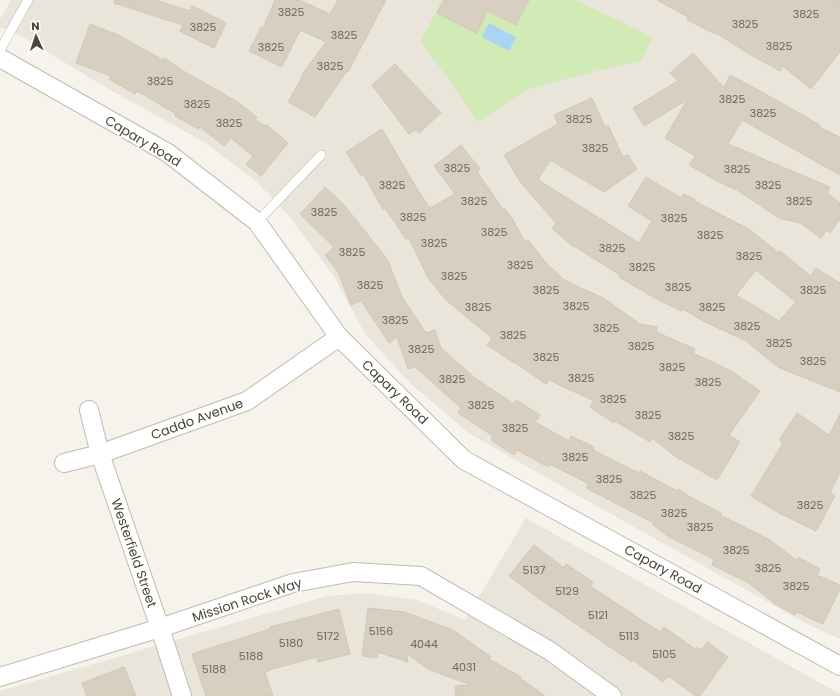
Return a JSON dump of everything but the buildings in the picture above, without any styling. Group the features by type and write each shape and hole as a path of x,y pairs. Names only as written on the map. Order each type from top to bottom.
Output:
{"street":[{"name":"Capary Road","path":"0,58 168,153 257,222 339,337 464,460 840,666"},
{"name":"Caddo Avenue","path":"64,463 100,454 247,401 339,337"},
{"name":"Westerfield Street","path":"89,410 100,454 182,696"},
{"name":"Mission Rock Way","path":"0,677 160,628 293,583 353,572 421,576 550,651 612,696"}],"lane":[{"path":"0,50 28,0"},
{"path":"257,222 321,155"}],"shaded area":[{"path":"11,0 840,0 840,639 805,623 470,434 412,385 365,334 335,278 290,217 257,182 204,142 100,84 16,33 0,28 0,19"},
{"path":"526,518 840,694 840,696 0,696 0,691 327,596 367,593 417,600 465,620"}],"green space":[{"path":"442,0 575,0 653,37 641,61 531,88 478,122 421,41"}],"water":[{"path":"489,23 516,37 509,51 482,37"}]}
